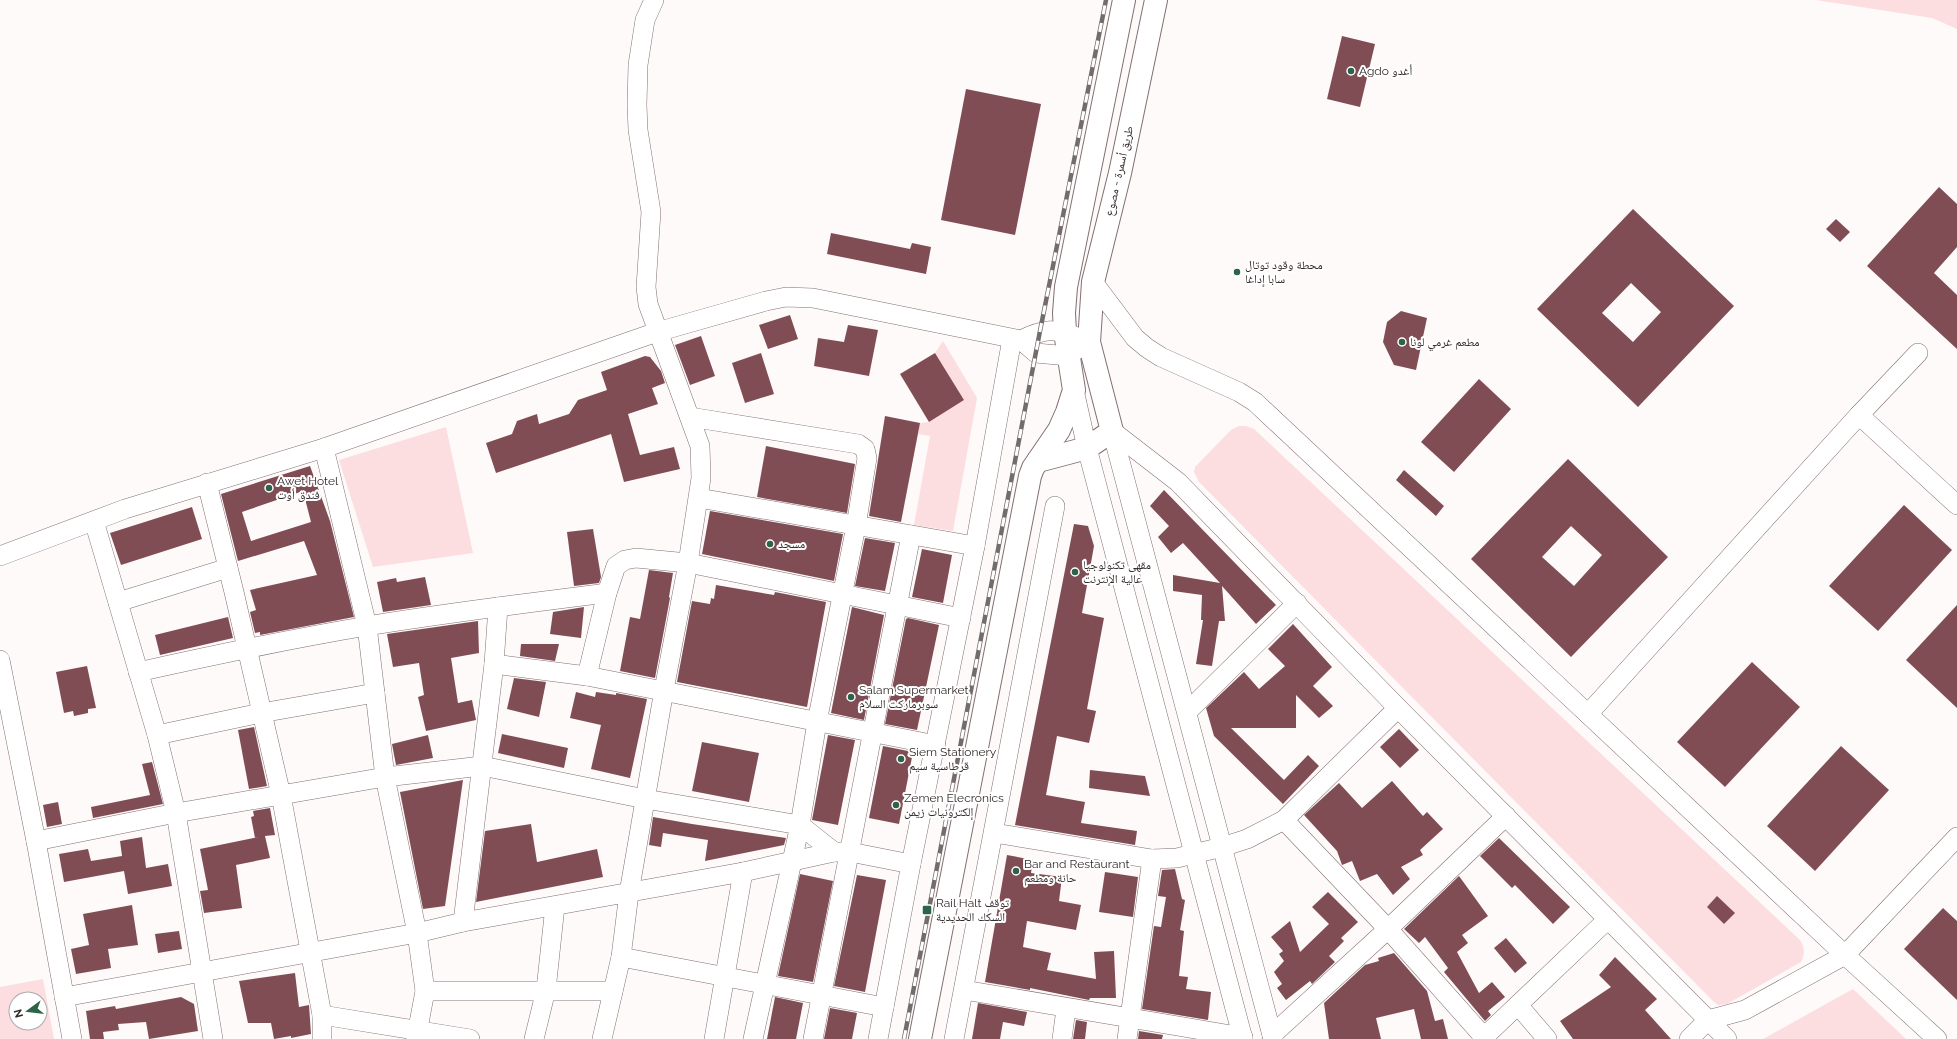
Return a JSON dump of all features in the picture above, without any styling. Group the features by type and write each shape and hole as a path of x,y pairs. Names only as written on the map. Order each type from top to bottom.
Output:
{"highway":[{"path":"920,1039 1030,476 1038,461 1059,430 1074,390 1065,332 1064,313 1066,287 1124,0"},
{"name":"طريق أسمرة - مصوع","path":"1112,431 1089,342 1093,282 1120,173 1156,0"},
{"path":"1090,166 1120,173"},
{"path":"1038,461 1087,448 1112,431"}],"street":[{"path":"602,1039 621,957 629,893 664,690 688,563 701,478 700,452 690,418 657,332 648,304 646,287 652,212 638,130 638,65 645,20 654,0"},
{"path":"1093,282 1135,338 1147,348 1161,357 1239,392 1255,402 1845,955 1937,1039"},
{"path":"0,556 125,509 324,448 657,332 766,300 786,297 813,298 1016,339 1036,353 1068,356 1089,342"},
{"path":"1016,339 1040,331 1065,332 1089,342"},
{"path":"878,1039 911,864 1016,339"},
{"path":"1588,714 1859,415 1918,353"},
{"path":"964,990 1066,1009 1243,1038 1087,448 1074,390"},
{"path":"1859,415 1957,505"},
{"path":"690,418 858,444 865,448 867,458 856,526 817,722 800,825 753,1039"},
{"path":"1112,431 1178,482 1398,708 1726,1038 1745,1010"},
{"path":"1112,431 1272,1037 1506,816"},
{"path":"324,448 367,626 385,776 417,933 425,991 417,1034"},
{"path":"207,483 281,795 322,1015 322,1039"},
{"path":"699,498 975,546"},
{"path":"954,1039 1055,506"},
{"path":"94,521 158,735 176,812 213,1039"},
{"path":"813,1039 822,996 842,852 872,733 911,535"},
{"path":"587,676 607,593 616,566 625,560 636,558 688,563 961,618"},
{"path":"118,602 228,568"},
{"path":"138,672 247,648 367,626 498,606 607,593"},
{"path":"1187,712 1297,603"},
{"path":"463,922 494,664 498,606"},
{"path":"0,660 36,841 72,1039"},
{"path":"494,664 587,676 664,690 936,745"},
{"path":"158,735 262,713 375,693"},
{"path":"994,833 1152,859 1177,858 1222,847 1247,839 1284,820 1398,708"},
{"path":"36,841 176,812 385,776 482,766 645,799 800,825 842,852"},
{"path":"1284,820 1388,929 1483,1038 1608,919"},
{"path":"1689,1039 1708,1020 1745,1010 1845,955 1957,837"},
{"path":"64,997 417,933 463,922 743,872 793,860 842,852 911,864"},
{"path":"1127,1039 1152,859"},
{"path":"714,1039 723,977 743,872"},
{"path":"534,1039 546,990 555,906"},
{"path":"621,957 884,1007"},
{"path":"425,991 613,991"},
{"path":"1518,1005 1547,1039"},
{"path":"1062,1039 1066,1009"},
{"path":"322,1015 417,1034 470,1039"}],"shaded area":[{"path":"1816,0 1957,0 1957,29 1932,18"},
{"path":"943,341 977,398 953,531 914,525 930,436 918,434 920,423 929,422 964,400 935,353"},
{"path":"1239,426 1246,426 1254,429 1800,940 1804,951 1801,962 1727,1004 1718,1005 1713,1001 1199,482 1194,472 1195,467 1231,430"},
{"path":"446,427 473,553 373,567 339,460"},
{"path":"43,979 45,991 8,991 8,1031 48,1031 48,1006 54,1039 0,1039 0,987"},
{"path":"1853,989 1906,1039 1763,1039"}],"building":[{"name":"Agdo أغدو","path":"1342,36 1375,44 1360,107 1327,99"},
{"path":"966,89 1041,104 1015,235 941,220"},
{"path":"1939,187 1957,204 1957,247 1934,273 1957,295 1957,349 1867,266"},
{"path":"1633,209 1734,306 1638,407 1537,309","holes":["1631,283 1661,312 1633,342 1602,313"]},
{"path":"1836,219 1850,232 1840,242 1826,229"},
{"path":"831,233 910,249 912,243 931,247 926,274 827,254"},
{"path":"1401,311 1427,318 1416,370 1394,365 1383,342 1387,322"},
{"path":"790,315 798,339 768,349 759,325"},
{"path":"848,325 878,330 869,376 814,366 818,338 844,342"},
{"path":"701,336 715,376 690,385 675,345"},
{"path":"761,353 774,394 745,403 732,363"},
{"path":"935,353 964,400 929,422 900,374"},
{"path":"645,356 650,357 661,371 665,383 652,388 658,404 628,414 640,455 674,447 680,469 624,482 611,434 496,473 486,443 512,434 517,421 537,414 539,424 569,414 578,400 607,390 601,372"},
{"path":"1479,379 1511,409 1454,472 1421,442"},
{"path":"885,416 920,423 901,522 869,516"},
{"path":"766,446 855,464 847,513 757,497"},
{"path":"1568,459 1668,557 1571,657 1471,559","holes":["1571,526 1602,555 1574,586 1542,557"]},
{"path":"310,466 330,521 354,617 260,635 260,632 255,633 250,612 256,610 250,590 317,575 304,541 238,561 221,494","holes":["303,491 311,522 251,541 242,512"]},
{"path":"1404,470 1444,506 1436,516 1396,480"},
{"path":"1164,490 1276,605 1256,624 1222,586 1225,621 1219,621 1212,666 1196,664 1203,620 1201,620 1202,595 1173,591 1173,575 1220,583 1183,543 1171,553 1158,537 1169,526 1150,506"},
{"path":"1904,505 1952,550 1878,631 1829,586"},
{"path":"192,507 202,539 121,565 110,533"},
{"name":"مسجد","path":"710,511 843,534 834,581 702,554"},
{"path":"1074,524 1088,526 1094,546 1082,613 1104,618 1087,709 1096,711 1089,743 1057,736 1046,795 1085,802 1081,823 1137,831 1135,845 1015,825"},
{"path":"593,529 601,577 599,583 574,586 567,532"},
{"path":"865,538 895,543 885,591 855,586"},
{"path":"922,549 952,555 943,603 912,597"},
{"path":"649,570 673,573 670,598 655,678 620,671 630,617 640,619"},
{"path":"425,577 431,605 383,612 377,582 396,578 397,582"},
{"path":"716,585 774,595 775,592 826,602 807,707 677,682 692,601 710,604 711,598 714,599"},
{"path":"1957,605 1957,708 1906,660"},
{"path":"584,607 581,638 550,634 553,612"},
{"path":"852,607 884,615 864,720 831,713"},
{"path":"228,617 233,638 160,655 155,635"},
{"path":"908,618 939,625 917,730 885,724 906,619"},
{"path":"478,621 479,653 451,658 458,703 472,700 476,720 426,731 418,697 424,695 419,663 393,667 387,634"},
{"path":"1293,624 1332,667 1313,686 1333,706 1319,718 1296,695 1296,728 1231,728 1284,780 1308,755 1319,766 1283,804 1214,736 1206,708 1244,672 1259,689 1285,666 1268,649"},
{"path":"521,644 559,644 555,661 520,656"},
{"path":"1752,662 1800,707 1725,787 1677,742"},
{"path":"87,666 96,708 88,709 88,713 74,716 73,711 64,713 56,672"},
{"path":"514,678 546,682 539,717 507,709"},
{"path":"576,692 595,697 596,692 616,695 616,693 647,699 630,778 591,769 601,725 570,718"},
{"path":"254,727 267,786 249,789 238,730"},
{"path":"1399,729 1419,750 1400,768 1380,747"},
{"path":"502,734 568,748 564,768 498,753"},
{"path":"428,735 433,758 396,765 392,744"},
{"path":"828,735 855,740 838,825 812,820"},
{"path":"702,742 759,753 749,802 692,791"},
{"path":"883,746 913,752 899,824 869,818"},
{"path":"1841,746 1889,790 1815,871 1767,826"},
{"path":"152,762 163,804 93,818 91,807 150,795 142,764"},
{"path":"1090,770 1145,776 1150,796 1089,788"},
{"path":"463,780 445,906 423,909 400,792"},
{"path":"1392,781 1423,816 1427,812 1443,829 1420,850 1423,855 1401,867 1410,879 1393,895 1377,874 1360,881 1352,861 1342,865 1337,851 1304,815 1339,783 1362,808"},
{"path":"58,802 62,824 47,827 43,805"},
{"path":"270,808 275,835 265,836 270,858 236,865 242,908 204,913 200,891 208,890 200,849 255,838 251,817 254,816 253,811"},
{"path":"653,817 786,838 784,845 705,861 708,840 663,833 661,847 649,845"},
{"path":"531,824 537,862 597,849 603,877 476,902 485,831"},
{"path":"142,837 146,868 168,864 172,886 128,894 124,871 64,882 59,854 88,849 91,861 122,856 120,841"},
{"path":"1499,838 1570,907 1553,924 1515,885 1512,888 1480,856"},
{"path":"1007,855 1033,860 1031,873 1062,877 1059,901 1081,905 1076,930 1027,921 1023,947 1051,953 1047,970 1096,979 1094,952 1114,951 1116,998 1090,998 1089,1000 1030,988 1030,990 985,982"},
{"path":"1175,869 1182,899 1185,900 1180,930 1184,931 1179,976 1188,977 1186,989 1211,992 1208,1020 1142,1009 1154,926 1161,927 1166,897 1158,896 1162,870"},
{"path":"1105,872 1138,877 1133,917 1099,912"},
{"path":"800,874 833,881 813,982 778,976"},
{"path":"857,875 886,880 865,992 834,986"},
{"path":"1459,876 1488,916 1462,935 1468,943 1457,952 1479,993 1492,982 1505,997 1488,1011 1491,1015 1485,1021 1444,972 1448,968 1425,937 1419,943 1404,929"},
{"path":"1328,892 1358,922 1341,938 1344,941 1329,956 1335,962 1312,984 1310,981 1286,1000 1277,988 1282,984 1274,972 1284,961 1279,954 1283,951 1271,937 1290,921 1300,952 1329,924 1312,907"},
{"path":"1717,896 1735,913 1724,924 1707,907"},
{"path":"132,905 138,945 108,949 111,968 76,974 71,949 89,945 83,914"},
{"path":"1943,908 1957,921 1957,1000 1904,949"},
{"path":"179,931 182,949 158,953 155,934"},
{"path":"1506,938 1527,963 1515,973 1494,948"},
{"path":"1394,953 1427,991 1435,1021 1443,1019 1448,1039 1421,1039 1414,1009 1376,1018 1381,1039 1329,1039 1324,1003 1365,965 1379,961 1378,958"},
{"path":"1615,957 1657,999 1645,1010 1671,1039 1573,1039 1560,1021 1611,987 1599,975"},
{"path":"295,973 299,1007 309,1005 311,1034 291,1038 291,1036 274,1039 271,1023 248,1023 239,981"},
{"path":"181,997 194,1004 198,1031 149,1039 146,1022 118,1024 119,1030 103,1032 104,1039 90,1039 86,1011 115,1006 116,1009"},
{"path":"775,997 803,1003 796,1039 767,1039"},
{"path":"978,1003 1027,1012 1024,1026 1003,1022 1000,1039 972,1039"},
{"path":"830,1008 857,1013 852,1039 824,1039"},
{"path":"1076,1020 1087,1022 1085,1039 1073,1039"},
{"path":"1139,1031 1163,1035 1162,1039 1138,1039"}],"railway":[{"path":"904,1039 1040,331 1106,0"}],"place":[{"name":"Agdo أغدو","path":"1351,71"},
{"name":"محطة وقود توتال سابا إداغا","path":"1237,272"},
{"name":"مطعم غرمي لونا","path":"1402,342"},
{"name":"Awet Hotel فندق أوت","path":"269,488"},
{"name":"مسجد","path":"770,544"},
{"name":"مقهى تكنولوجيا عالية الإنترنت","path":"1075,572"},
{"name":"Salam Supermarket سوبرماركت السلام","path":"851,697"},
{"name":"Siem Stationery قرطاسية سيم","path":"901,759"},
{"name":"Zemen Elecronics إلكترونيات زيمن","path":"896,805"},
{"name":"Bar and Restaurant حانة ومطعم","path":"1016,871"},
{"name":"Rail Halt توقف السكك الحديدية","path":"927,910"}]}
